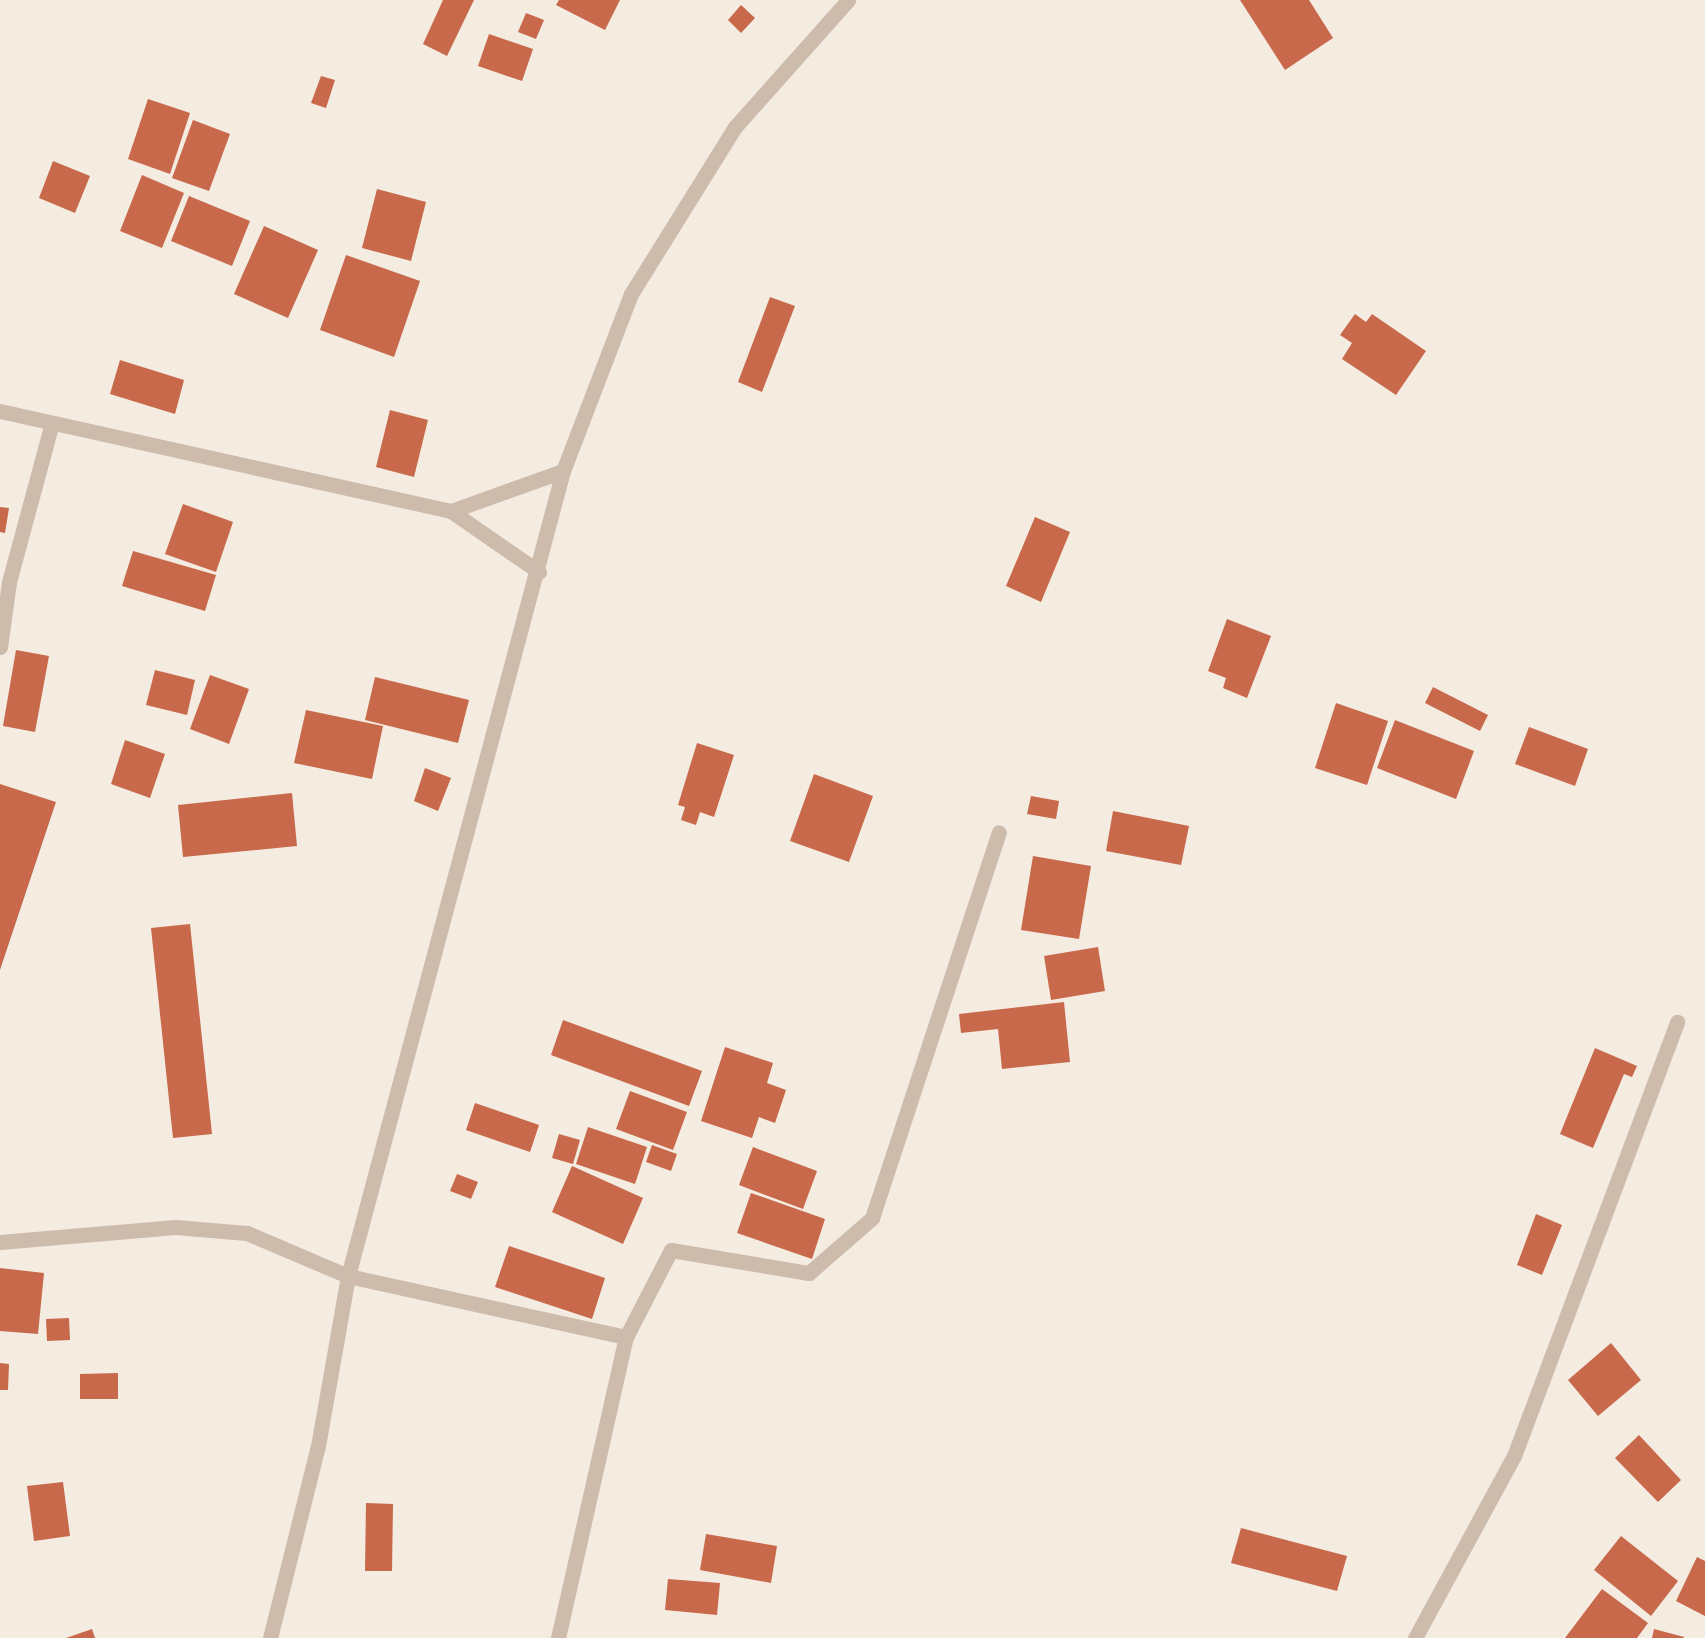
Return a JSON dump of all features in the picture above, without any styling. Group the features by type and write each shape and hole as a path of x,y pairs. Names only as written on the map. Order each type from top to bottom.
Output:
{"street":[{"path":"270,1638 318,1446 348,1276 539,572 563,471 631,294 735,127 848,0"},
{"path":"0,411 51,426 451,511 539,572"},
{"path":"0,647 9,582 51,426"},
{"path":"451,511 563,471"},
{"path":"558,1638 626,1337 671,1250 809,1273 872,1218 999,832"},
{"path":"1415,1638 1514,1456 1677,1022"},
{"path":"0,1242 175,1227 247,1233 348,1276 626,1337"}],"building":[{"path":"443,0 474,0 447,56 423,44"},
{"path":"559,0 620,0 605,30 556,5"},
{"path":"1240,0 1309,0 1333,38 1285,70"},
{"path":"741,5 755,18 741,33 728,20"},
{"path":"526,13 544,20 536,39 518,32"},
{"path":"489,34 533,49 522,81 478,66"},
{"path":"321,76 335,80 326,108 311,103"},
{"path":"148,99 190,113 170,174 128,159"},
{"path":"193,120 230,134 209,191 172,178"},
{"path":"53,161 90,176 75,213 39,198"},
{"path":"142,175 184,193 162,248 120,231"},
{"path":"377,189 426,202 411,261 362,248"},
{"path":"189,196 250,221 232,266 171,241"},
{"path":"264,226 318,250 288,318 234,294"},
{"path":"346,255 420,281 394,357 320,330"},
{"path":"770,297 795,306 762,392 738,382"},
{"path":"1355,314 1366,322 1372,314 1426,351 1396,395 1342,359 1352,343 1340,335"},
{"path":"120,360 184,380 175,414 110,394"},
{"path":"390,410 428,420 414,477 376,467"},
{"path":"183,504 233,522 216,572 165,554"},
{"path":"0,507 9,508 5,533 0,532"},
{"path":"1035,517 1070,532 1041,602 1006,586"},
{"path":"133,551 216,575 205,611 122,586"},
{"path":"1227,619 1271,636 1247,698 1223,688 1226,678 1208,671"},
{"path":"16,650 49,656 35,732 3,726"},
{"path":"155,670 195,680 187,715 146,705"},
{"path":"210,675 249,689 229,744 190,729"},
{"path":"375,677 469,700 458,743 365,720"},
{"path":"1433,687 1488,715 1480,731 1425,703"},
{"path":"1336,703 1388,721 1367,785 1315,768"},
{"path":"306,710 383,726 372,779 294,763"},
{"path":"1395,720 1474,751 1456,799 1377,768"},
{"path":"1529,727 1588,749 1575,786 1515,764"},
{"path":"125,740 165,754 150,798 111,784"},
{"path":"697,743 734,755 714,817 700,812 696,825 681,820 685,807 678,805"},
{"path":"425,768 451,778 438,811 414,801"},
{"path":"814,774 873,796 849,862 790,841"},
{"path":"0,784 56,802 0,970"},
{"path":"292,793 297,846 183,857 178,805"},
{"path":"1031,796 1059,801 1056,819 1027,814"},
{"path":"1113,811 1189,826 1181,865 1106,851"},
{"path":"1033,856 1091,866 1079,939 1021,930"},
{"path":"190,924 212,1134 173,1138 151,928"},
{"path":"1098,947 1105,991 1051,1000 1044,956"},
{"path":"1064,1002 1070,1062 1002,1069 998,1029 961,1033 959,1014"},
{"path":"563,1020 702,1071 689,1106 551,1055"},
{"path":"725,1047 773,1063 767,1083 786,1090 775,1123 759,1117 752,1138 701,1121"},
{"path":"1595,1048 1637,1066 1632,1077 1624,1074 1593,1148 1560,1134"},
{"path":"630,1091 687,1112 673,1150 616,1129"},
{"path":"475,1103 539,1125 530,1152 466,1130"},
{"path":"588,1127 647,1147 635,1184 576,1164"},
{"path":"559,1134 580,1140 573,1164 552,1158"},
{"path":"652,1145 677,1154 671,1171 646,1162"},
{"path":"753,1147 817,1171 803,1209 739,1185"},
{"path":"572,1166 643,1198 623,1244 552,1212"},
{"path":"457,1174 478,1182 471,1199 450,1191"},
{"path":"751,1193 825,1219 812,1259 737,1233"},
{"path":"1536,1214 1562,1225 1542,1275 1517,1265"},
{"path":"509,1246 605,1278 592,1319 495,1287"},
{"path":"0,1268 44,1273 38,1334 0,1331"},
{"path":"69,1318 70,1340 47,1341 46,1319"},
{"path":"1611,1343 1641,1380 1598,1416 1568,1380"},
{"path":"0,1363 9,1364 8,1390 0,1390"},
{"path":"118,1373 118,1399 80,1399 80,1374"},
{"path":"1639,1435 1681,1480 1658,1502 1615,1458"},
{"path":"63,1482 70,1536 34,1541 27,1486"},
{"path":"366,1503 393,1504 392,1571 365,1571"},
{"path":"1241,1528 1347,1556 1337,1591 1231,1563"},
{"path":"706,1534 777,1546 771,1583 700,1570"},
{"path":"1621,1536 1678,1581 1651,1616 1594,1570"},
{"path":"1697,1557 1705,1561 1705,1616 1676,1601"},
{"path":"668,1579 720,1583 717,1615 665,1610"},
{"path":"1602,1589 1648,1623 1637,1638 1565,1638"},
{"path":"92,1629 95,1638 66,1638"},
{"path":"1654,1629 1684,1637 1684,1638 1652,1638"}]}
